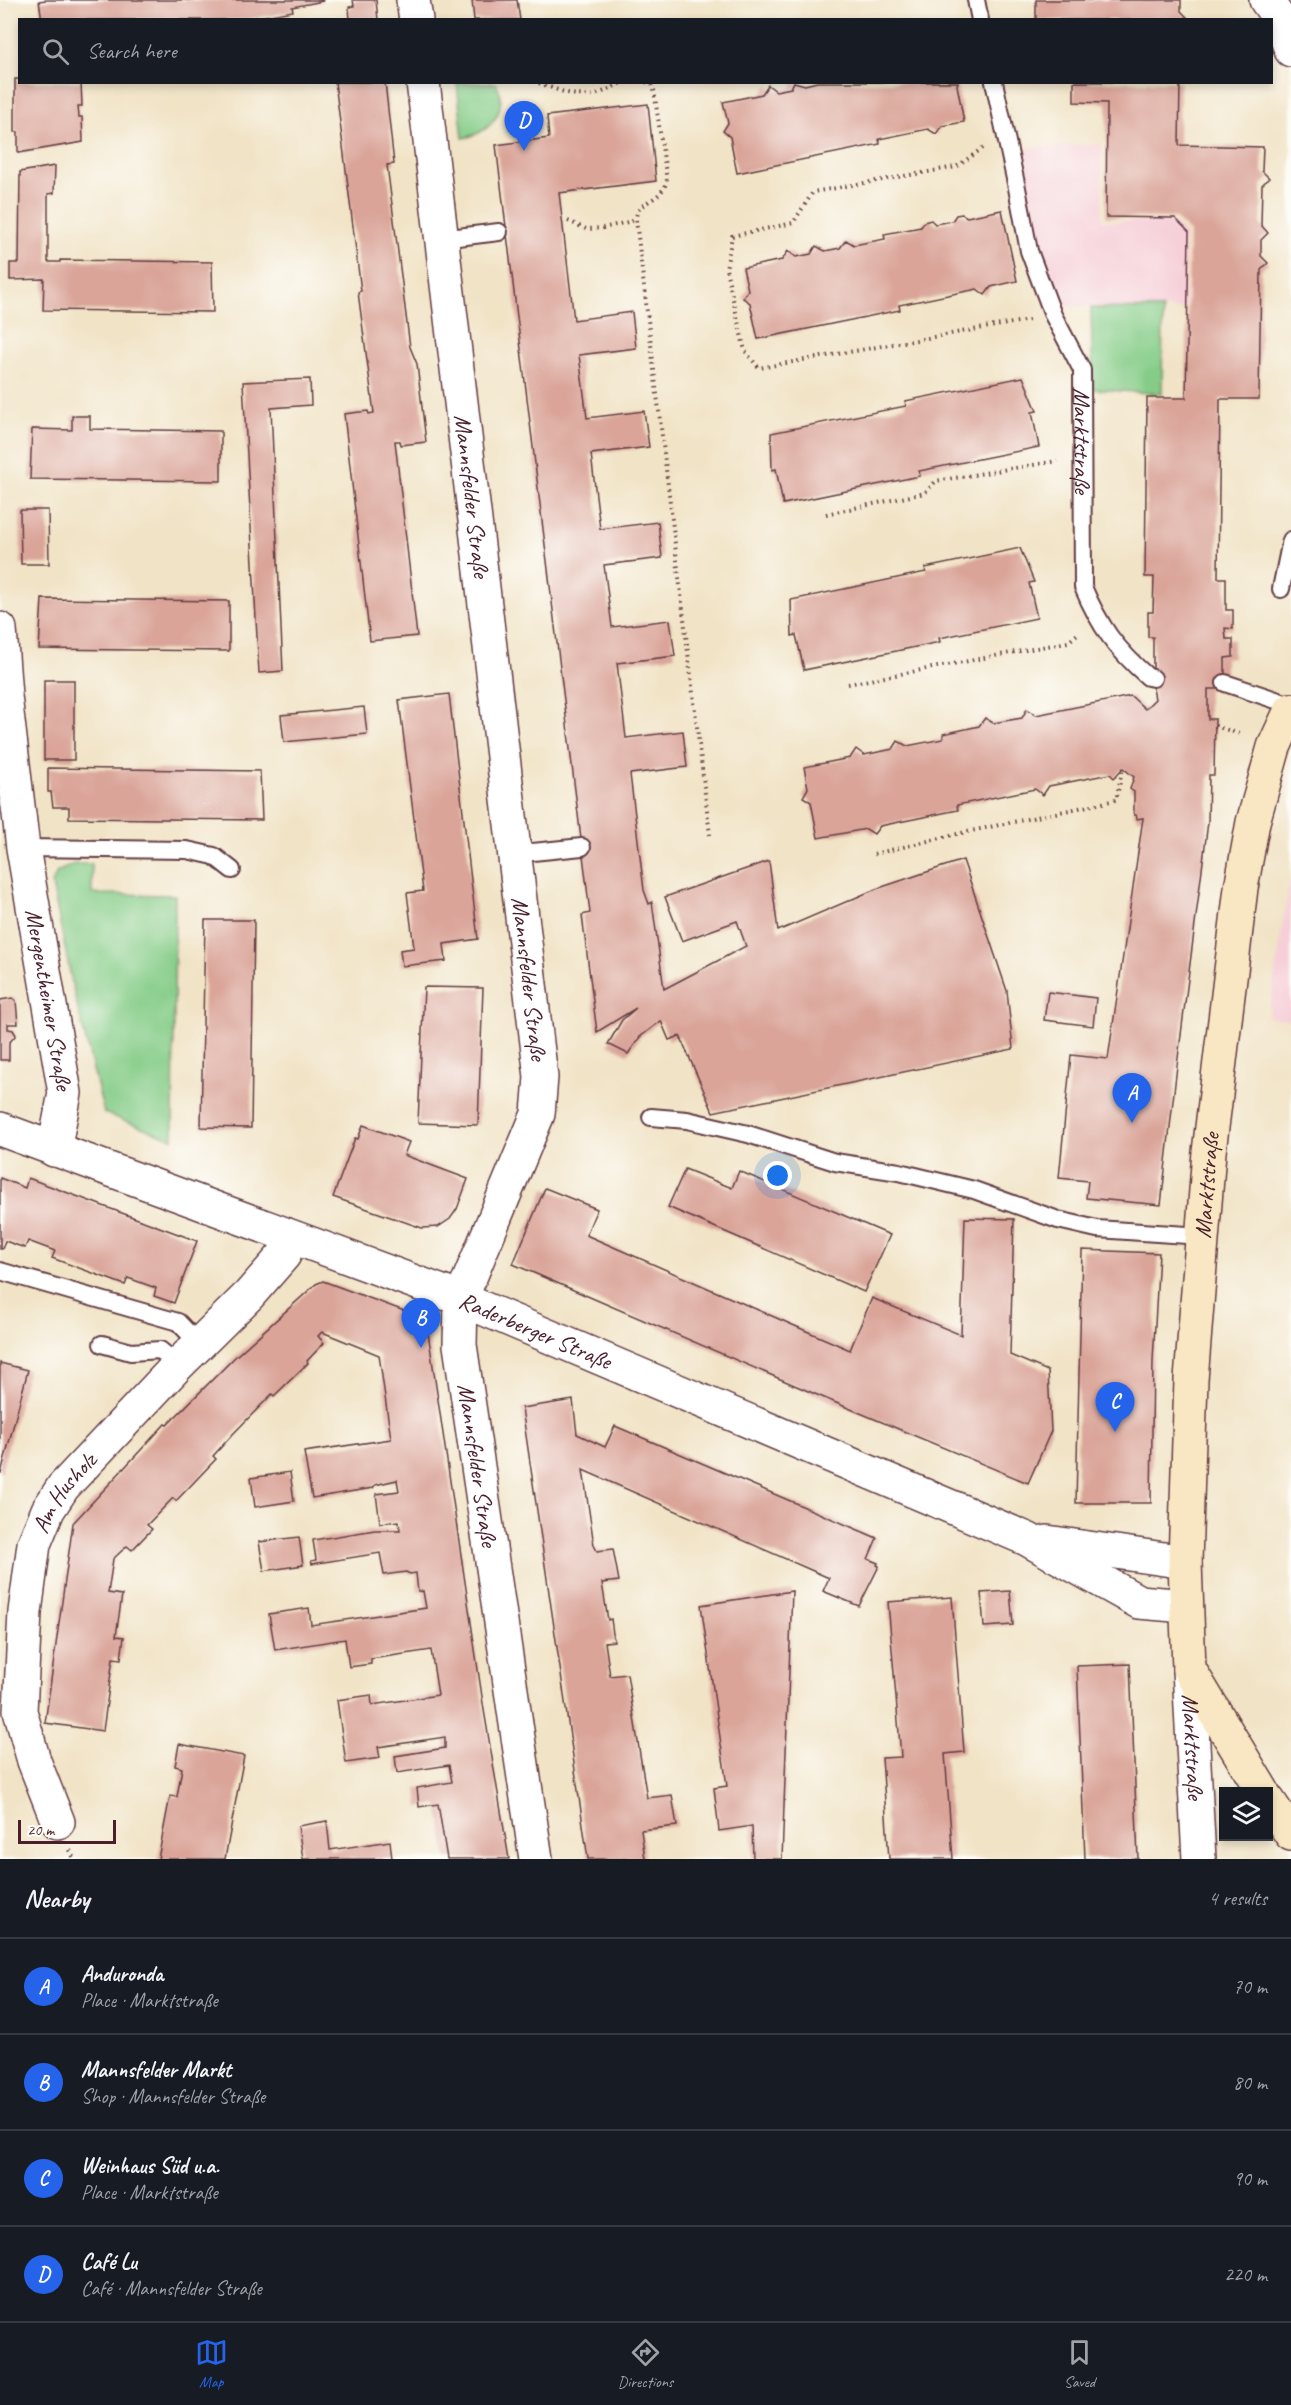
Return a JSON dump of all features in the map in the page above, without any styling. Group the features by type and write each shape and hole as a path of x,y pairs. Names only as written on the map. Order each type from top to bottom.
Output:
{"main road":[{"name":"Marktstraße","path":"1261,1787 1189,1669 1185,1562 1191,1380 1202,1236 1209,1152 1241,888 1253,822 1274,747 1291,710"},
{"path":"1273,1806 1291,1834"}],"street":[{"path":"413,0 416,18"},
{"path":"1266,0 1280,20 1291,50"},
{"name":"Mannsfelder Straße","path":"423,84 541,1077 538,1114 461,1299 460,1345 536,1859"},
{"name":"Mergentheimer Straße","path":"0,629 5,696 23,848 65,1093 54,1150"},
{"name":"Raderberger Straße","path":"0,1129 461,1299 1027,1539 1139,1602 1186,1606"},
{"name":"Am Husholz","path":"58,1822 34,1761 20,1711 25,1612 34,1544 48,1510 63,1486 188,1355 249,1295 284,1255 290,1237"},
{"name":"Raderberger Straße","path":"1027,1539 1185,1562"},
{"name":"Marktstraße","path":"1189,1669 1199,1859"}],"lane":[{"path":"976,0 980,18"},
{"name":"Marktstraße","path":"994,84 1029,251 1053,315 1082,370 1083,587 1096,618 1122,654 1148,677 1153,678"},
{"path":"441,238 499,232"},
{"path":"1281,589 1291,540"},
{"path":"1225,683 1291,705"},
{"path":"513,854 582,847"},
{"path":"23,848 187,850 214,856 232,870"},
{"path":"651,1116 687,1120 748,1134 836,1162 899,1172 974,1190 1058,1220 1097,1229 1202,1236"},
{"path":"0,1270 178,1322 188,1355 160,1350 131,1352 102,1344"}],"path":[{"path":"542,84 565,93 584,96 619,84"},
{"path":"650,84 654,90 667,181 662,193 638,210 636,220 710,835"},
{"path":"1005,132 956,167 813,192 793,222 732,236 726,269 745,351 759,368 1053,315"},
{"path":"568,221 586,230 636,220"},
{"path":"826,514 925,493 936,481 1082,457"},
{"path":"848,684 1068,642 1096,618"},
{"path":"874,854 1116,800 1123,768"}],"shaded area":[{"path":"1102,144 1102,221 1172,221 1185,233 1186,309 1061,306 1048,283 1019,148"},
{"path":"1291,873 1291,1020 1268,1017"}],"green space":[{"path":"457,84 496,84 501,102 495,119 482,131 463,138"},
{"path":"1091,308 1163,309 1162,394 1093,389"},
{"path":"74,864 92,864 92,894 175,895 173,1139 104,1113 75,997 52,884 57,872"}],"building":[{"path":"353,0 376,0 378,18 350,18 349,7 354,6"},
{"path":"472,0 517,0 520,18 474,18"},
{"path":"1036,0 1181,0 1181,11 1187,17 1186,18 1036,18"},
{"path":"39,1 323,1 292,7 293,11 254,18 42,18"},
{"path":"15,79 18,79 18,84 81,84 82,106 78,106 79,117 82,117 83,142 18,153 18,132 15,132"},
{"path":"335,84 385,84 394,164 387,165 410,347 417,364 426,442 401,445 400,441 395,441 417,636 370,641 344,414 368,411 369,414 374,413 358,292 361,291"},
{"path":"793,84 957,84 964,122 942,126 936,134 928,129 879,139 880,144 737,173 730,137 723,131 728,123 723,102 762,94 768,85 776,91 791,88"},
{"path":"1074,84 1180,84 1179,145 1263,147 1262,171 1269,178 1262,185 1261,225 1268,233 1261,240 1261,256 1268,263 1261,270 1259,399 1220,399 1218,578 1226,578 1226,610 1233,610 1233,629 1225,628 1226,639 1233,639 1233,657 1225,658 1225,689 1208,689 1208,719 1215,719 1214,775 1209,775 1208,822 1161,1205 1086,1198 1088,1181 1059,1178 1071,1055 1108,1059 1143,818 1137,819 1134,815 1134,792 1130,789 1134,777 1123,768 1114,778 1110,774 1049,786 1043,795 1035,789 957,805 958,810 880,826 874,834 866,829 818,838 811,802 803,797 808,788 804,767 850,758 856,749 864,755 893,749 898,741 907,746 943,739 943,734 979,726 985,718 993,723 1022,718 1027,709 1036,715 1131,696 1145,709 1155,699 1153,637 1148,637 1148,612 1153,612 1154,577 1145,577 1147,398 1186,398 1189,232 1175,218 1106,217 1107,103 1074,102"},
{"path":"648,104 656,181 559,193 574,320 632,312 636,348 579,355 587,418 644,411 649,447 591,454 600,529 658,522 662,558 604,565 612,627 670,620 675,656 617,663 626,738 683,731 687,767 630,774 644,890 649,904 652,902 664,989 746,946 737,921 682,941 665,897 769,861 778,931 876,889 963,860 1007,991 1013,1049 713,1112 680,1036 669,1040 661,1021 640,1037 628,1054 608,1044 622,1020 636,1008 597,1032 582,915 590,913 496,145 549,138 547,116"},
{"path":"55,166 54,193 48,194 48,262 60,262 60,260 212,262 213,312 43,310 44,279 10,280 10,263 19,263 20,172"},
{"path":"1002,210 1017,281 991,287 985,295 977,289 899,305 900,310 758,339 750,303 743,298 748,290 743,268 782,260 788,251 796,257 811,254 816,246 825,251 840,248 846,240 854,245 885,239 884,234 921,227 924,222 931,220 935,224 952,221 956,215 962,214 967,217"},
{"path":"1023,377 1037,411 1032,412 1039,447 919,471 920,476 783,504 776,469 772,470 771,433 906,406 905,401"},
{"path":"310,379 311,405 271,408 283,671 259,673 243,382"},
{"path":"72,416 90,416 90,429 221,431 221,481 30,479 32,429 72,430"},
{"path":"20,510 48,510 49,564 21,564"},
{"path":"1020,548 1034,582 1029,583 1037,618 939,638 940,642 804,670 796,635 792,636 791,600 926,572 925,568"},
{"path":"42,599 229,601 229,651 39,649"},
{"path":"44,680 74,680 74,760 44,760"},
{"path":"449,694 478,939 444,944 446,961 402,966 400,950 414,948 407,893 423,891 399,700"},
{"path":"364,707 367,734 284,742 281,715"},
{"path":"48,768 260,771 262,820 69,818 69,807 53,807 51,792 48,792"},
{"path":"205,920 254,920 251,1128 201,1127"},
{"path":"424,987 483,988 478,1125 418,1123"},
{"path":"1048,992 1096,998 1093,1026 1044,1020"},
{"path":"13,998 16,1001 18,1024 8,1024 8,1029 13,1030 16,1035 9,1043 9,1060 0,1060 0,1000"},
{"path":"363,1125 409,1142 404,1155 468,1179 457,1209 450,1219 438,1227 422,1228 333,1197 355,1138 358,1139"},
{"path":"685,1169 732,1188 739,1171 890,1235 864,1292 668,1207"},
{"path":"0,1178 25,1188 28,1178 197,1241 174,1303 154,1296 156,1288 128,1278 125,1285 52,1258 55,1251 28,1241 25,1248 5,1241 0,1249"},
{"path":"545,1188 597,1209 586,1235 850,1350 872,1298 961,1335 965,1218 1014,1219 1010,1355 1048,1371 1051,1431 1028,1483 513,1264"},
{"path":"1082,1250 1159,1253 1153,1361 1151,1503 1076,1503"},
{"path":"323,1281 426,1319 484,1710 509,1859 447,1859 438,1804 419,1807 417,1788 452,1782 449,1765 397,1773 395,1756 445,1748 445,1737 378,1747 380,1758 346,1763 337,1700 371,1695 372,1705 438,1695 431,1650 371,1659 371,1664 349,1667 345,1639 275,1650 269,1614 309,1608 311,1625 426,1608 423,1591 418,1592 416,1573 384,1575 380,1553 312,1564 311,1561 316,1560 313,1540 375,1530 400,1530 399,1521 380,1523 376,1494 399,1491 397,1480 375,1485 373,1488 312,1498 304,1452 391,1439 379,1355 322,1332 318,1336 324,1343 307,1361 308,1363 274,1396 272,1394 213,1456 216,1459 176,1501 173,1498 147,1525 152,1529 132,1550 127,1546 113,1559 108,1593 122,1595 116,1636 124,1637 121,1659 113,1658 103,1731 45,1723 73,1523 165,1424 167,1425 235,1357 316,1284"},
{"path":"0,1363 28,1370 1,1473 0,1473"},
{"path":"573,1400 577,1434 605,1447 615,1426 877,1538 868,1559 878,1563 879,1566 859,1606 823,1591 829,1578 583,1470 594,1545 597,1551 613,1549 619,1581 602,1583 614,1641 605,1642 610,1676 627,1674 647,1798 672,1795 677,1826 641,1830 645,1859 588,1859 522,1408"},
{"path":"290,1472 294,1501 255,1507 251,1478"},
{"path":"299,1537 303,1565 264,1571 259,1542"},
{"path":"792,1591 782,1859 753,1859 752,1826 719,1831 714,1788 727,1786 701,1605"},
{"path":"1010,1591 1013,1625 984,1627 981,1593"},
{"path":"952,1597 964,1752 945,1754 953,1859 889,1859 882,1758 901,1757 888,1602"},
{"path":"1130,1664 1138,1859 1085,1859 1077,1666"},
{"path":"179,1744 244,1756 225,1859 158,1859 170,1796 177,1797 182,1768 175,1766"},
{"path":"327,1821 330,1850 390,1841 392,1859 303,1859 298,1826"}],"place":[{"name":"Café Lu","path":"524,151"},
{"name":"Anduronda","path":"1132,1123"},
{"name":"Mannsfelder Markt","path":"421,1348"},
{"name":"Weinhaus Süd u.a.","path":"1115,1432"}]}
